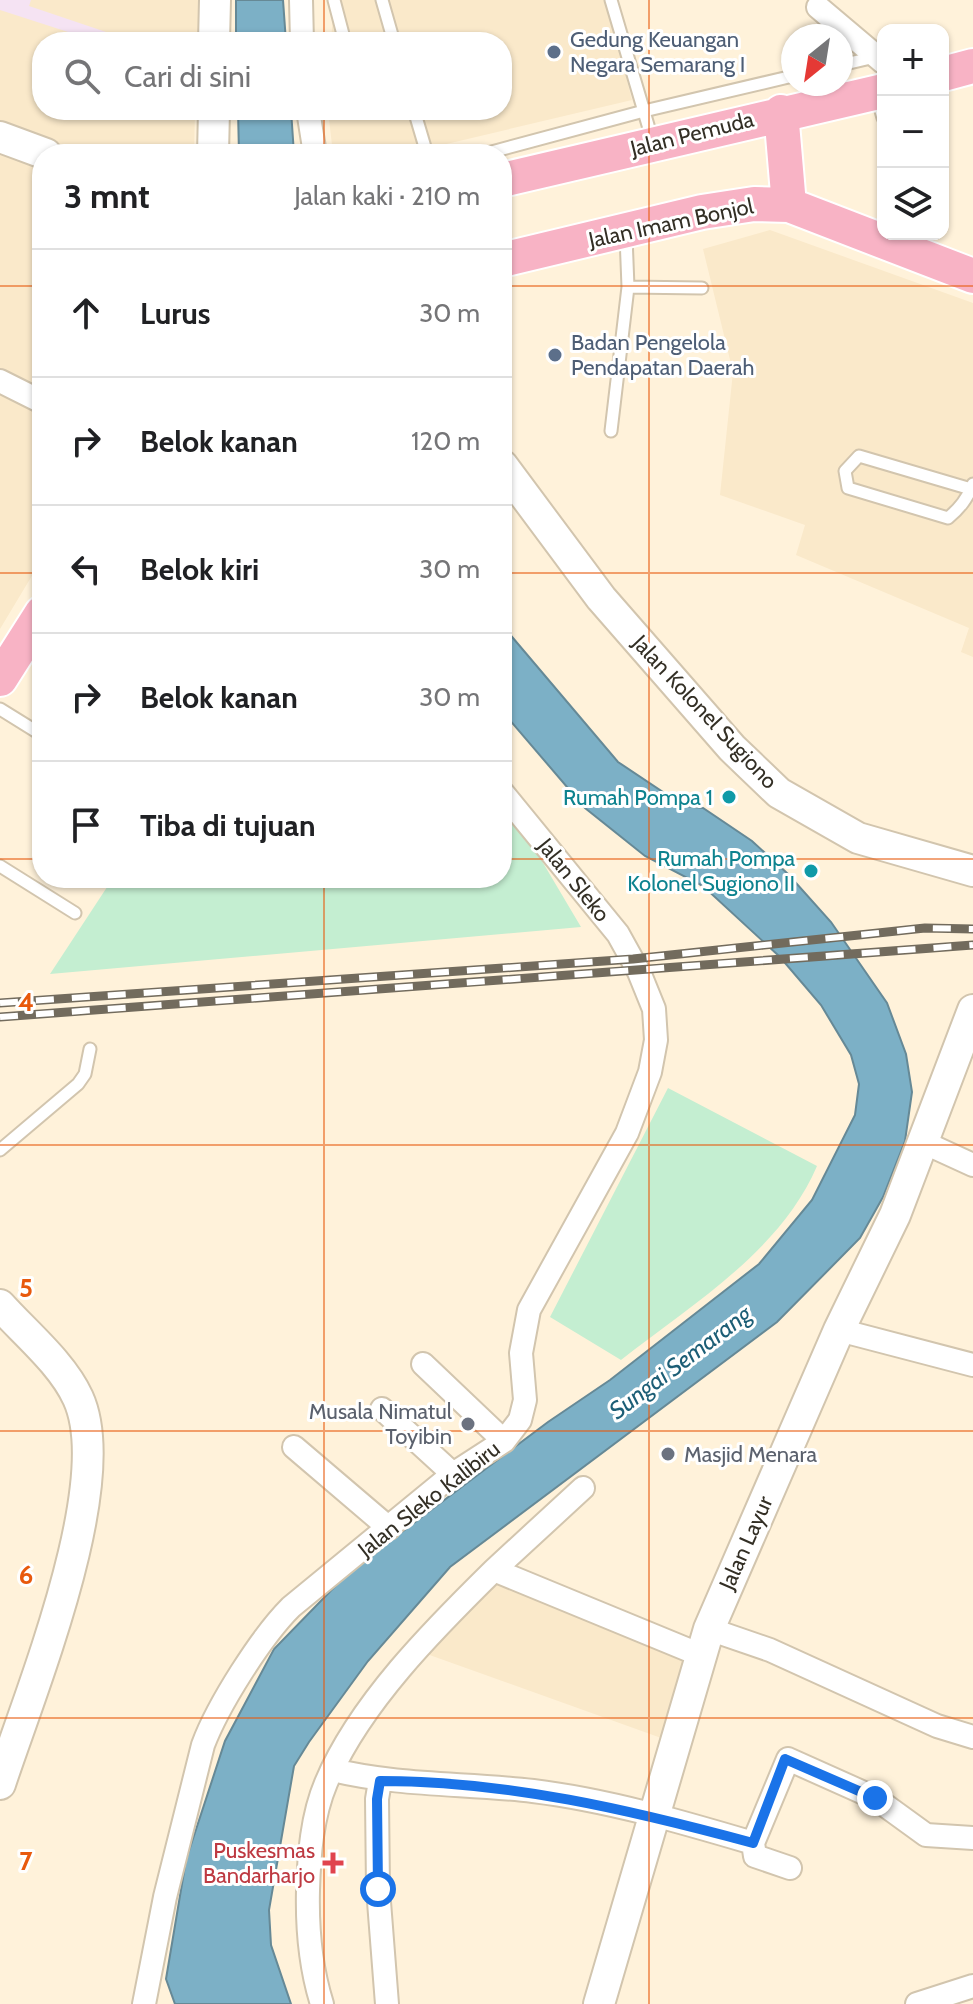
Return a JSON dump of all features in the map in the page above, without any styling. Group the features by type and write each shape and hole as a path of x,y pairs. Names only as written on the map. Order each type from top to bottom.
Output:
{"main road":[{"path":"949,72 973,66"},
{"name":"Jalan Pemuda","path":"853,90 877,85"},
{"name":"Jalan Pemuda","path":"512,176 649,127 781,112 827,96"},
{"path":"781,112 789,205"},
{"name":"Jalan Imam Bonjol","path":"512,258 754,204 789,205 929,251 973,276"},
{"path":"0,679 32,629"}],"street":[{"path":"214,32 215,0"},
{"path":"301,0 302,32"},
{"path":"817,4 821,24"},
{"path":"817,4 877,80"},
{"path":"213,144 214,120"},
{"path":"310,120 313,144"},
{"path":"0,137 32,149"},
{"path":"0,381 32,397"},
{"name":"Jalan Kolonel Sugiono","path":"512,478 601,598 743,759 779,793 816,817 858,838 973,871"},
{"name":"Jalan Sleko","path":"512,804 618,934 639,972"},
{"name":"Jalan Sleko Kalibiru","path":"144,2004 165,1897 203,1745 213,1722 278,1621 453,1474 504,1441 520,1420 523,1407 521,1353 529,1310 627,1133 650,1072 656,1040 654,1009 639,972"},
{"name":"Jalan Layur","path":"599,2004 706,1642 839,1330 925,1143 970,1024"},
{"path":"925,1143 973,1165"},
{"path":"0,1305 78,1397 89,1437 87,1480 73,1563 0,1784"},
{"path":"839,1330 973,1365"},
{"path":"423,1364 504,1441"},
{"path":"382,1409 453,1474"},
{"path":"294,1447 389,1528"},
{"path":"322,2004 309,1950 309,1866 315,1816 333,1770 397,1672 438,1625 583,1488"},
{"path":"494,1570 706,1642 823,1673 937,1726 973,1737"},
{"path":"790,1868 755,1856 753,1843 787,1759 875,1798 926,1835 973,1838"},
{"path":"333,1770 380,1781 534,1791 654,1817 753,1843"},
{"path":"380,1781 377,1799 378,1889 387,2004"},
{"path":"917,2004 973,1986"}],"lane":[{"path":"334,0 342,32"},
{"path":"382,0 391,32"},
{"path":"611,0 649,127"},
{"path":"853,71 877,83"},
{"path":"512,149 649,127 781,80"},
{"path":"417,120 424,144"},
{"path":"611,431 628,287 626,231"},
{"path":"628,287 702,288"},
{"path":"859,456 972,486 961,508 948,518 848,488 845,471 859,456"},
{"path":"0,709 32,729"},
{"path":"0,866 32,886"},
{"path":"35,888 75,913"},
{"path":"0,1150 78,1084 85,1074 90,1049"}],"shaded area":[{"path":"0,0 199,0 198,32 32,32 32,120 195,120 194,144 32,144 32,576 0,629"},
{"path":"0,0 31,0 29,6 106,32 68,32 0,10"},
{"path":"334,0 606,0 632,100 446,144 332,144 329,120 512,120 512,32 332,32"},
{"path":"770,230 973,303 973,657 961,652 969,628 796,555 805,525 720,495 733,372 703,249"},
{"path":"495,1577 690,1660 664,1739 424,1653"}],"green space":[{"path":"512,820 533,846 581,927 50,974 106,888 512,888"},
{"path":"668,1088 817,1166 801,1197 781,1225 757,1250 704,1297 621,1360 550,1317"}],"water":[{"path":"236,0 283,0 285,32 236,32"},
{"path":"238,120 292,120 293,144 239,144"},
{"name":"Sungai Semarang","path":"512,637 618,762 684,806 703,808 752,841 788,874 831,922 887,1003 906,1054 912,1092 905,1141 883,1197 860,1238 777,1322 450,1567 368,1661 309,1742 294,1766 269,1910 271,1945 291,2004 175,2004 166,1979 186,1860 225,1741 274,1649 350,1571 548,1422 610,1380 759,1264 812,1200 855,1115 859,1084 851,1055 821,1005 780,957 703,886 645,856 585,808 512,723"}],"railway":[{"path":"0,1003 633,959 925,928 973,929"},
{"path":"0,1017 973,945"}],"place":[{"name":"Gedung Keuangan Negara Semarang I","path":"554,52"},
{"name":"Badan Pengelola Pendapatan Daerah","path":"555,355"},
{"name":"Rumah Pompa 1","path":"729,797"},
{"name":"Rumah Pompa Kolonel Sugiono II","path":"811,871"},
{"name":"Musala Nimatul Toyibin","path":"468,1424"},
{"name":"Masjid Menara","path":"668,1454"},
{"name":"Puskesmas Bandarharjo","path":"333,1863"}],"route":[{"path":"378,1889 377,1799 380,1781 534,1791 654,1817 753,1843 785,1759 875,1798"}]}
